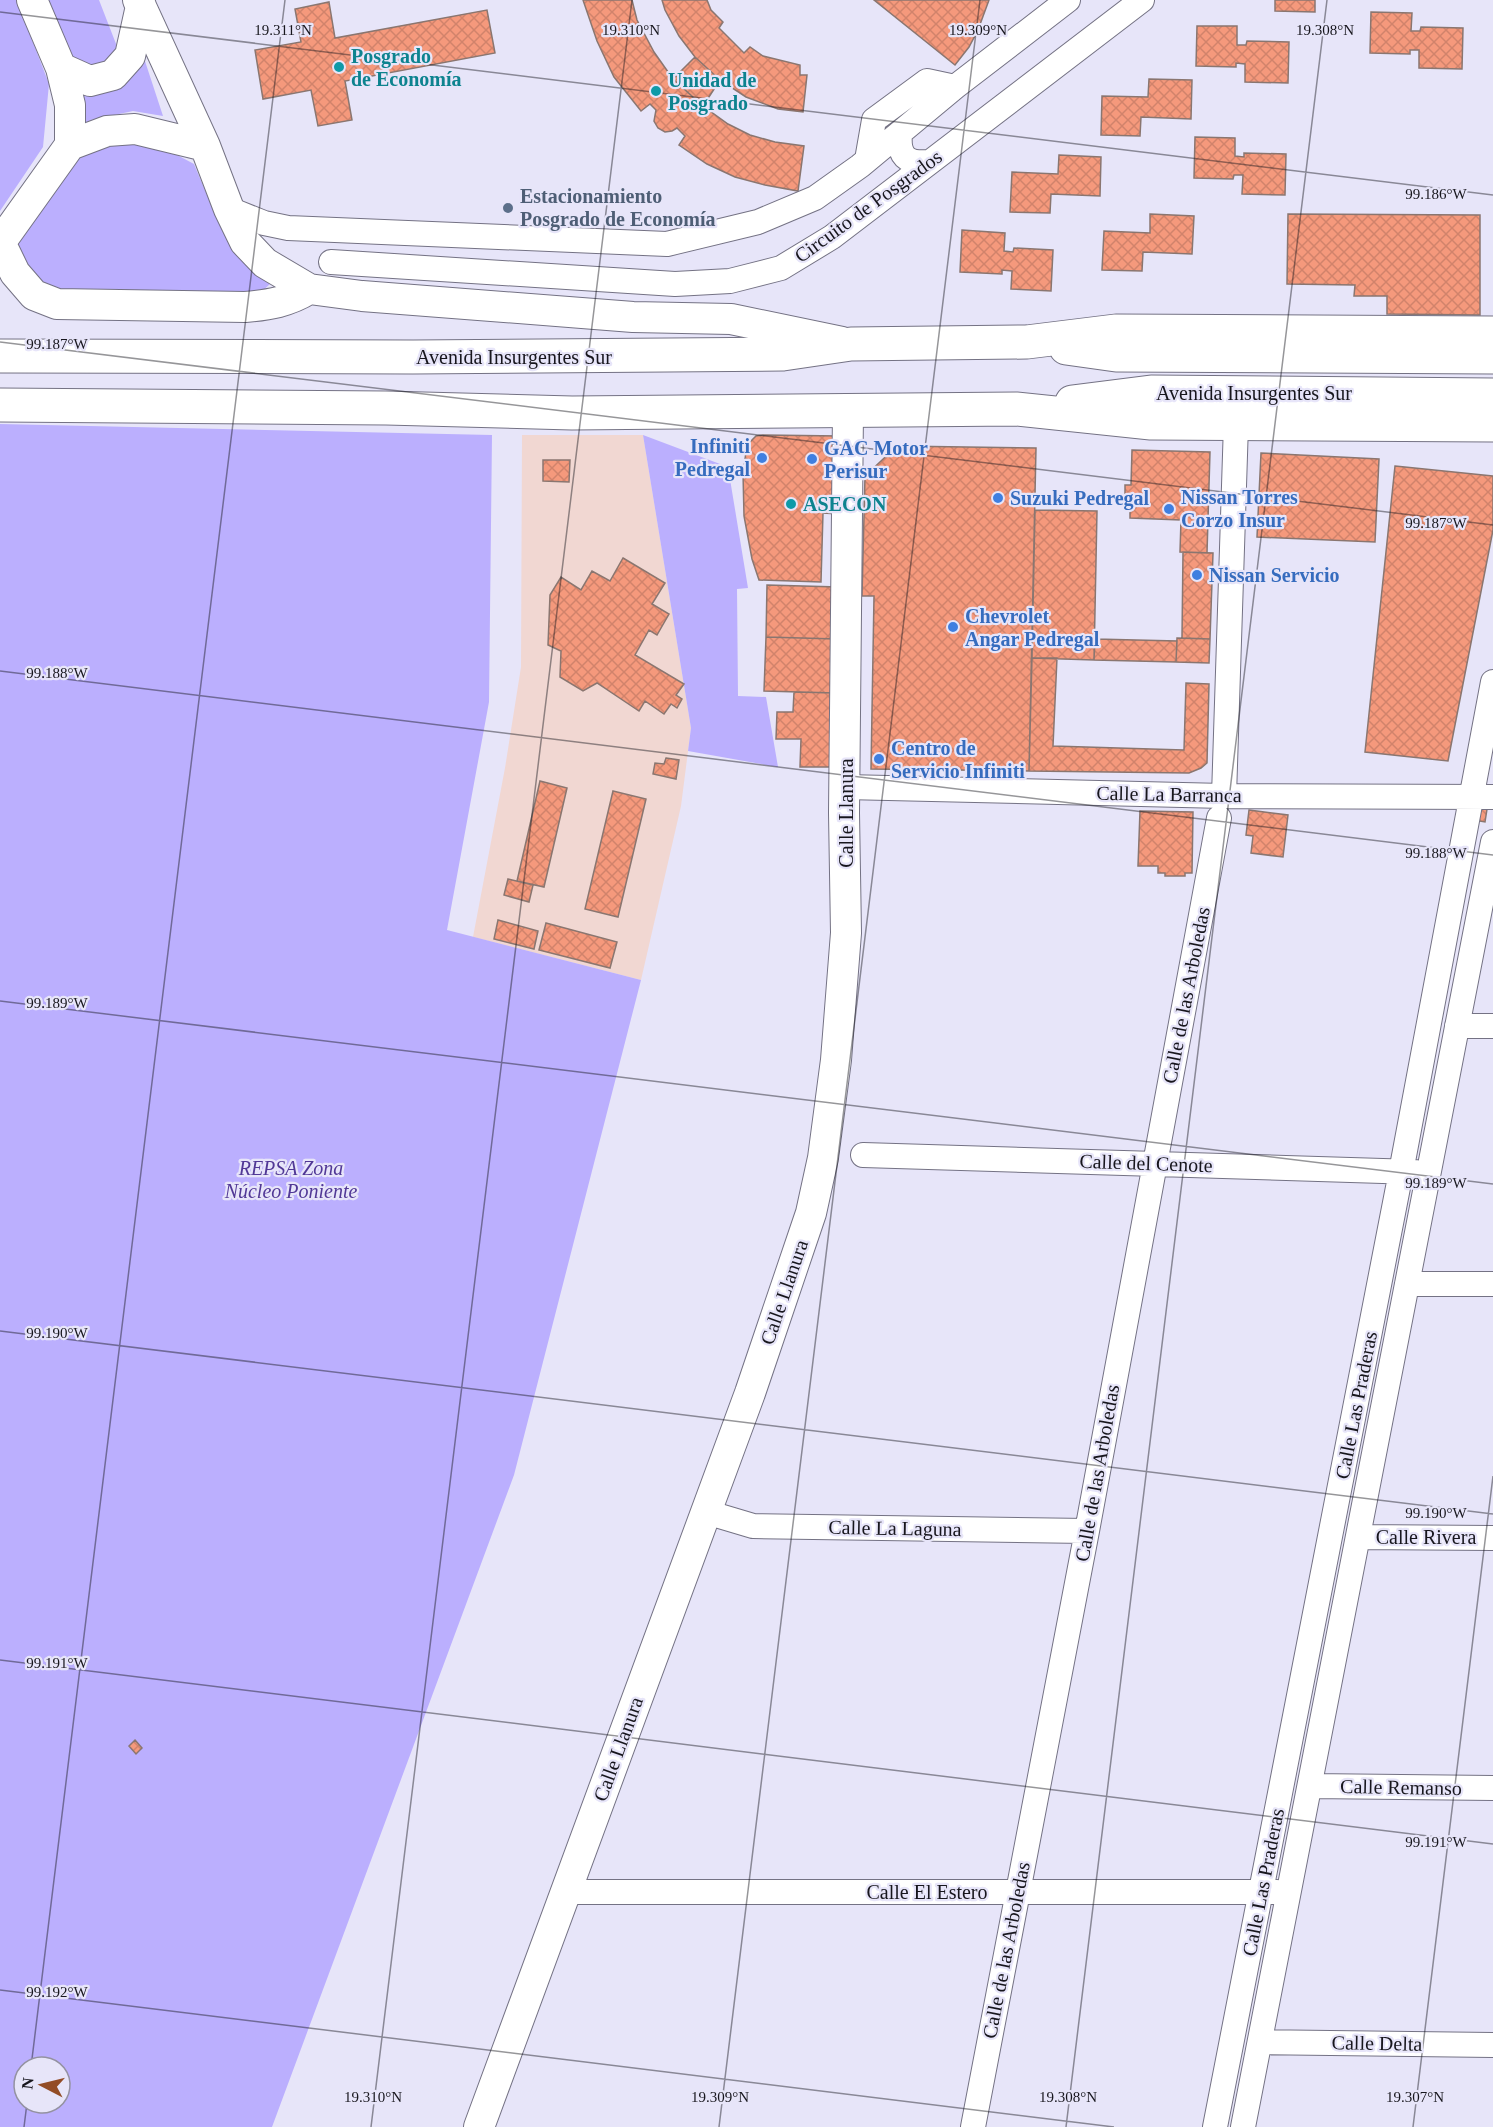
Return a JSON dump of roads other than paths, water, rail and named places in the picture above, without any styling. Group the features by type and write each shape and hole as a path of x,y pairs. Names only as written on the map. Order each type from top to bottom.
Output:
{"main road":[{"name":"Avenida Insurgentes Sur","path":"0,356 424,357 783,354 851,344 1027,342 1116,331 1493,333"},
{"name":"Avenida Insurgentes Sur","path":"1027,342 1116,356 1493,357"},
{"name":"Avenida Insurgentes Sur","path":"0,405 386,408 584,413 1016,409 1151,392 1493,395"},
{"name":"Avenida Insurgentes Sur","path":"1016,409 1151,423 1493,426"}],"street":[{"path":"32,0 61,68 69,105 70,145"},
{"name":"Circuito de Posgrados","path":"229,209 264,224 288,228 668,244 758,222 815,198 867,160 955,87 1068,0"},
{"name":"Circuito de Posgrados","path":"331,262 675,284 730,281 781,268 832,237 1142,0"},
{"path":"61,68 90,81 113,75 130,56 140,3"},
{"path":"140,3 205,146 229,209 245,242 265,263 309,289 362,296 633,316 731,319 851,344"},
{"path":"867,160 874,120 927,81 955,87"},
{"path":"205,146 135,129 107,131 70,145 0,243 15,273 34,295 57,304 245,307 293,299 309,289 331,262 349,231"},
{"path":"900,133 899,146 905,157 916,163 929,162"},
{"path":"845,176 860,178 869,190 858,216"},
{"name":"Calle Llanura","path":"479,2127 750,1394 811,1213 823,1158 836,1060 846,921 848,411"},
{"name":"Calle de las Arboledas","path":"973,2127 1087,1531 1221,807 1236,424"},
{"name":"Calle Las Praderas","path":"1215,2127 1401,1172 1481,797 1493,682"},
{"name":"Calle La Barranca","path":"845,787 1221,807 1481,797"},
{"name":"Calle Las Praderas","path":"1243,2127 1493,842"},
{"path":"1457,1026 1493,1026"},
{"name":"Calle del Cenote","path":"863,1155 1429,1173"},
{"path":"1407,1284 1493,1284"},
{"name":"Calle La Laguna","path":"706,1512 753,1526 1087,1531"},
{"name":"Calle Rivera","path":"1358,1537 1493,1538"},
{"name":"Calle Remanso","path":"1310,1786 1493,1788"},
{"name":"Calle El Estero","path":"565,1892 1289,1892"},
{"name":"Calle Delta","path":"1260,2042 1493,2045"}],"place":[{"name":"Posgrado de Economía","path":"339,67"},
{"name":"Unidad de Posgrado","path":"656,91"},
{"name":"Estacionamiento Posgrado de Economía","path":"508,208"},
{"name":"Infiniti Pedregal","path":"762,458"},
{"name":"GAC Motor Perisur","path":"812,459"},
{"name":"Suzuki Pedregal","path":"998,498"},
{"name":"ASECON","path":"791,504"},
{"name":"Nissan Torres Corzo Insur","path":"1169,509"},
{"name":"Nissan Servicio","path":"1197,575"},
{"name":"Chevrolet Angar Pedregal","path":"953,627"},
{"name":"Centro de Servicio Infiniti","path":"879,759"}],"park label":[{"name":"REPSA Zona Núcleo Poniente","path":"291,1180"}]}
